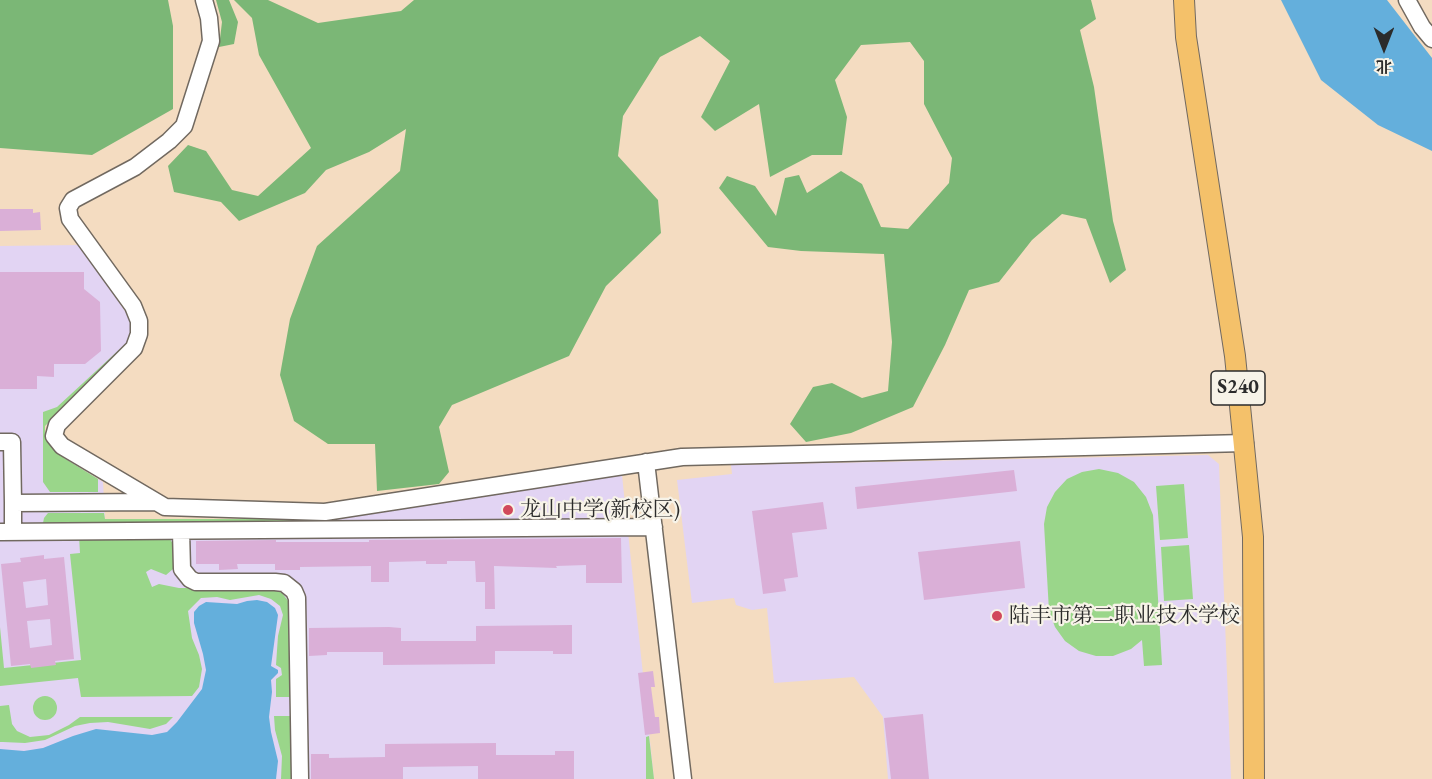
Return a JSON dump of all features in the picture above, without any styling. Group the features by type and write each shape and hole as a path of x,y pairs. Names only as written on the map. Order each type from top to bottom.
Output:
{"main road":[{"name":"S240","path":"1184,0 1186,37 1233,345 1245,443 1253,537 1254,779"}],"street":[{"path":"204,0 209,18 211,41 184,126 169,141 135,167 73,200 68,208 70,219 132,306 139,321 140,334 134,348 57,425 54,436 62,446 165,507 325,512 682,457 1245,443"},
{"path":"1407,0 1422,27 1432,39"},
{"path":"0,442 12,442 13,503 6,532 654,527"},
{"path":"646,462 683,779"},
{"path":"13,503 156,502"},
{"path":"181,531 182,569 190,579 196,582 284,583 294,591 297,598 300,779"}],"shaded area":[{"name":"龙山中学(新校区)","path":"81,245 135,326 131,343 45,426 45,438 64,458 103,482 105,519 300,519 342,516 622,475 654,779 0,779 0,246"},
{"name":"陆丰市第二职业技术学校","path":"1208,455 1219,464 1231,779 888,779 883,717 854,677 774,683 767,608 752,610 736,605 734,598 692,603 677,480 732,474 731,465"}],"green space":[{"path":"0,0 168,0 173,26 173,109 92,155 0,148"},
{"path":"216,0 229,0 238,22 234,44 219,47 222,22"},
{"path":"234,0 268,0 318,23 401,11 414,0 1091,0 1096,19 1080,30 1094,87 1113,221 1126,270 1110,283 1086,219 1062,214 1032,240 999,282 969,290 945,345 913,407 851,433 806,442 790,424 813,387 832,383 862,398 888,391 892,342 884,254 801,251 768,247 719,188 727,176 755,186 776,216 785,178 799,175 807,193 841,171 862,184 881,227 908,229 949,183 952,158 924,104 924,61 910,42 861,45 835,80 847,117 842,155 812,155 770,177 759,104 715,131 701,117 730,61 700,36 660,57 623,116 618,156 658,200 661,233 606,286 569,356 452,405 439,427 449,472 439,484 377,491 375,444 328,444 294,421 280,375 290,319 317,246 400,171 406,129 369,152 326,170 305,193 239,221 221,202 174,192 168,166 188,145 206,151 232,190 258,196 311,148 259,55 252,18"},
{"path":"135,335 131,343 45,426 45,438 64,458 98,479 98,492 50,492 43,482 43,412 57,407"},
{"path":"1099,469 1118,473 1134,482 1146,497 1153,515 1162,665 1144,666 1142,640 1131,649 1113,656 1096,656 1079,651 1065,641 1055,627 1049,611 1044,524 1047,507 1055,492 1067,479 1082,472"},
{"path":"1184,484 1188,538 1160,540 1156,486"},
{"path":"48,513 104,513 105,519 300,519 300,524 43,523"},
{"path":"79,536 169,537 175,548 173,569 166,575 151,569 146,572 152,587 159,584 179,588 270,588 282,593 289,602 291,697 276,697 276,679 282,675 281,668 276,665 278,636 283,615 280,606 271,599 259,595 230,600 217,597 201,598 188,611 192,638 202,669 199,687 192,696 81,697 78,678 0,686 0,627 4,668 81,660 70,554 80,553"},
{"path":"1189,545 1193,599 1164,601 1161,547"},
{"path":"45,696 54,699 57,708 54,717 45,720 36,717 33,708 36,699"},
{"path":"9,705 12,724 17,731 30,737 49,735 80,717 173,717 166,724 150,729 108,722 90,723 75,726 45,740 25,743 0,742 0,706"},
{"path":"274,716 292,716 292,779 281,779 282,756"},
{"path":"649,736 654,779 646,779 646,737"}],"water":[{"path":"1281,0 1387,0 1432,58 1432,151 1378,125 1321,80"},
{"path":"257,600 267,602 275,608 278,615 271,666 278,670 278,673 271,680 269,717 278,761 276,779 0,779 0,749 24,751 43,748 96,729 152,735 167,732 202,689 206,670 194,623 194,612 206,602 237,604"}],"building":[{"path":"0,209 33,209 33,213 40,212 41,230 0,231"},
{"path":"0,272 84,272 84,289 100,302 101,351 85,364 54,364 54,377 37,376 37,389 0,389"},
{"path":"1014,470 1017,491 857,509 855,487"},
{"path":"823,502 827,529 792,533 798,577 784,579 786,591 763,594 752,511"},
{"path":"621,538 622,583 586,583 586,565 556,566 557,568 494,566 495,609 485,609 485,582 476,582 475,561 447,561 447,564 426,564 426,561 389,562 389,582 371,582 371,566 300,567 300,570 275,570 275,564 237,564 238,569 219,570 219,564 196,564 196,541 369,542 369,540"},
{"path":"1020,541 1025,588 924,600 918,552"},
{"path":"44,555 44,559 64,557 74,659 55,661 56,665 31,668 30,664 11,666 1,564 21,562 20,558","holes":["46,579 48,605 26,608 23,582","50,619 52,645 30,648 27,621"]},
{"path":"572,625 572,654 553,654 553,651 495,651 495,664 383,665 383,652 327,652 327,655 309,656 309,628 389,627 401,628 401,641 476,641 476,626"},
{"path":"653,671 655,687 651,687 655,717 659,717 660,733 645,735 638,673"},
{"path":"923,714 929,779 891,779 884,718"},
{"path":"496,743 496,755 555,755 555,751 574,751 574,779 478,779 478,766 403,767 403,779 311,779 311,754 329,754 329,758 385,757 385,744"}],"place":[{"name":"龙山中学(新校区)","path":"508,510"},
{"name":"陆丰市第二职业技术学校","path":"997,616"}]}
